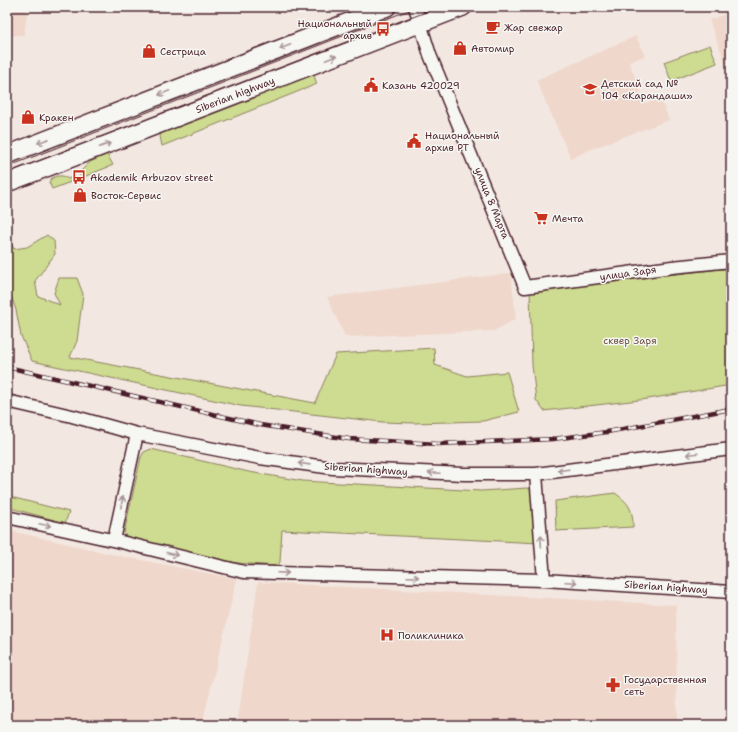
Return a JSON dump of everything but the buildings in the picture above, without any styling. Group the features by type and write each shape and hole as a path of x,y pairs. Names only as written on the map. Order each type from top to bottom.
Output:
{"main road":[{"path":"7,155 386,7"},
{"name":"Siberian highway","path":"7,182 463,7"}],"street":[{"name":"улица 8 Марта","path":"415,7 430,55 525,287"},
{"name":"улица Заря","path":"525,287 672,267 731,261"},
{"name":"Siberian highway","path":"7,401 72,416 137,434 260,458 333,468 464,474 536,474 731,449"},
{"path":"114,540 137,434"},
{"path":"536,474 544,580"},
{"name":"Siberian highway","path":"7,517 114,540 244,572 544,580 731,592"}],"shaded area":[{"path":"7,7 28,7 24,35 7,36"},
{"path":"731,12 731,78 709,20"},
{"name":"Детский сад № 104 «Карандаши»","path":"636,36 645,56 629,62 645,103 661,98 669,120 589,150 571,159 536,80"},
{"path":"511,273 516,319 494,331 345,337 327,297"},
{"path":"7,530 111,554 237,579 202,725 7,725"},
{"path":"258,582 676,605 677,725 237,725"}],"green space":[{"path":"710,45 717,63 671,81 664,62"},
{"path":"313,73 317,84 162,146 160,136 163,131"},
{"path":"107,154 113,165 81,178 79,173 90,162"},
{"path":"63,176 68,179 74,176 76,180 52,189 49,182 52,178"},
{"path":"47,235 54,241 55,254 35,281 38,296 60,305 54,293 59,278 77,278 83,294 77,341 70,357 315,403 336,354 434,348 435,365 467,376 507,372 519,412 483,421 414,423 382,422 241,406 32,361 21,336 16,310 7,285 7,236 14,249 27,247"},
{"name":"сквер Заря","path":"731,268 731,385 648,399 544,411 536,400 532,365 530,290"},
{"path":"151,449 249,472 303,481 481,491 527,488 531,490 533,497 539,543 282,530 280,562 277,566 275,566 237,563 143,542 126,536 124,533 141,457 144,452"},
{"path":"615,493 627,503 631,511 633,527 556,531 555,501"},
{"path":"7,496 69,512 65,523 7,507"}],"tram line":[{"path":"7,167 417,7"},
{"path":"7,173 439,7"}],"railway":[{"path":"7,367 260,425 349,439 438,444 553,439 607,432 731,409"}],"place":[{"name":"Жар свежар","path":"493,27"},
{"name":"Национальный архив","path":"383,29"},
{"name":"Автомир","path":"460,48"},
{"name":"Сестрица","path":"149,51"},
{"name":"Казань 420029","path":"371,85"},
{"name":"Детский сад № 104 «Карандаши»","path":"590,89"},
{"name":"Кракен","path":"28,117"},
{"name":"Национальный архив РТ","path":"414,141"},
{"name":"Akademik Arbuzov street","path":"79,177"},
{"name":"Восток-Сервис","path":"80,195"},
{"name":"Мечта","path":"541,218"},
{"name":"Поликлиника","path":"387,635"},
{"name":"Государственная сеть","path":"613,685"}]}
